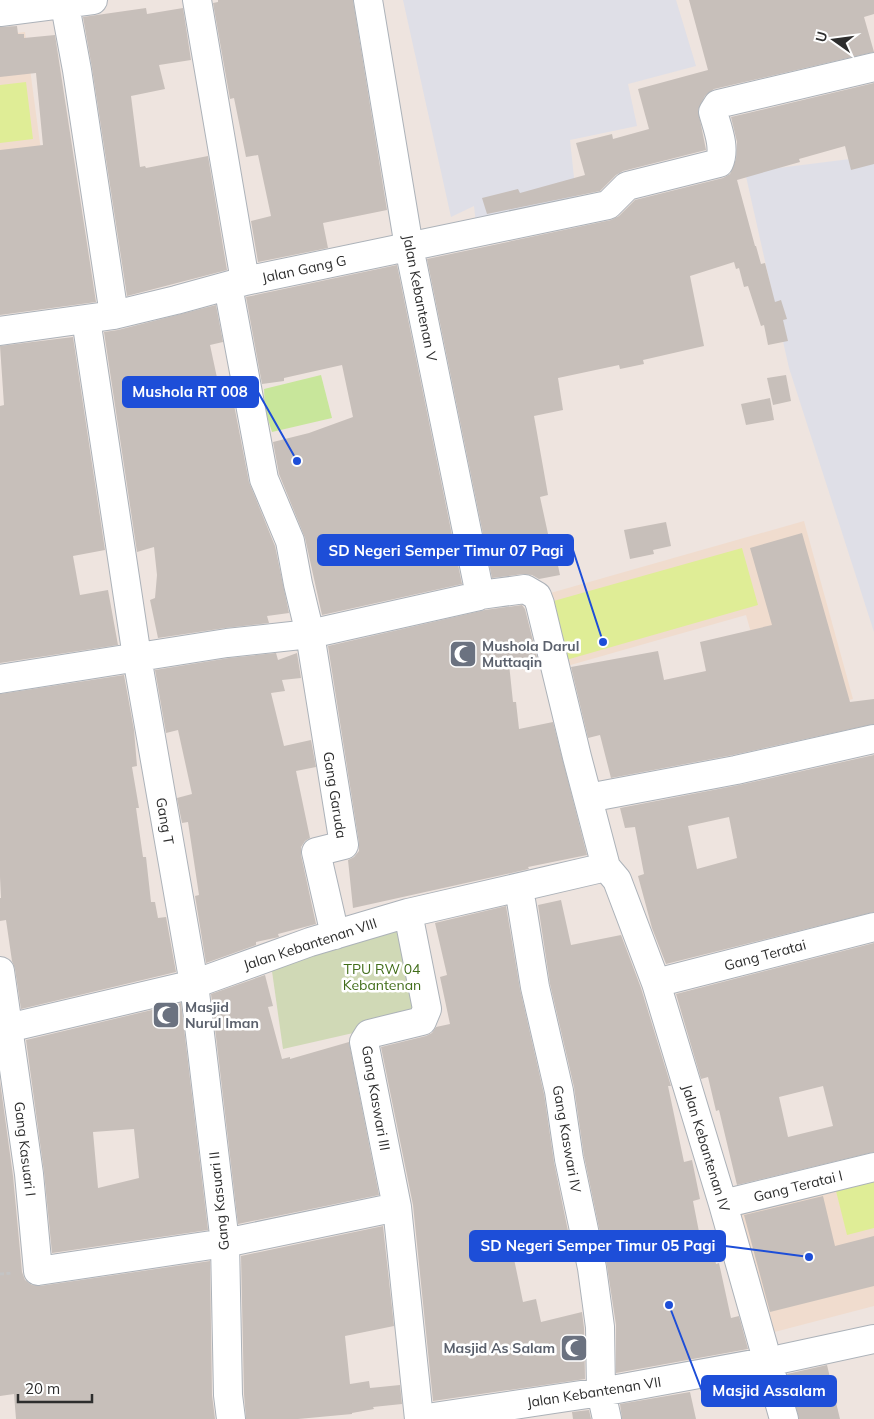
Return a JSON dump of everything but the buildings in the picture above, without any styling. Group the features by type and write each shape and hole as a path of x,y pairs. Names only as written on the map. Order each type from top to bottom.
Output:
{"street":[{"path":"0,12 64,2 93,0"},
{"path":"197,0 264,479 290,541 310,634"},
{"name":"Jalan Kebantenan V","path":"368,0 409,247 480,595"},
{"path":"64,2 77,70 114,315"},
{"name":"Jalan Gang G","path":"0,330 114,315 237,283 608,205 627,186 719,163 722,156 722,146 713,112 718,104 874,67"},
{"name":"Gang T","path":"86,319 137,657 194,984"},
{"name":"Jalan Kebantenan IV","path":"0,679 227,643 310,634 480,595 525,589 537,596 588,798 611,874 656,983 723,1204 784,1419"},
{"name":"Gang Garuda","path":"310,634 344,845 316,852 335,935"},
{"path":"588,798 736,770 874,739"},
{"name":"Jalan Kebantenan VIII","path":"5,1029 194,984 257,960 408,913 519,888 611,874"},
{"name":"Gang Kaswari IV","path":"519,888 535,987 559,1091 569,1159 592,1268 600,1327 601,1392 607,1419"},
{"name":"Gang Kaswari III","path":"397,1207 364,1042 369,1034 422,1021 427,1009 408,913"},
{"name":"Gang Teratai","path":"656,983 874,927"},
{"name":"Gang Kasuari I","path":"0,971 5,1029 30,1174 38,1271 225,1243"},
{"name":"Gang Kasuari II","path":"194,984 225,1243 228,1396 231,1419"},
{"name":"Gang Teratai I","path":"723,1204 874,1167"},
{"path":"225,1243 397,1207 419,1419"},
{"name":"Jalan Kebantenan VII","path":"419,1419 601,1392 767,1362 874,1339"}],"shaded area":[{"path":"403,0 676,0 696,66 628,84 637,126 570,140 578,215 477,233 474,206 451,217"},
{"path":"25,32 46,188 0,193 0,35"},
{"path":"874,156 874,632 789,368 745,172"},
{"path":"804,521 853,699 776,722 746,615 560,668 540,596"},
{"path":"874,1170 874,1306 763,1335 731,1207"}],"green space":[{"path":"26,82 33,139 0,143 0,85"},
{"path":"321,375 332,418 272,432 265,410 264,389"},
{"path":"742,548 758,605 566,660 550,602"},
{"name":"TPU RW 04 Kebantenan","path":"423,915 441,1013 283,1049 270,957"},
{"path":"874,1177 874,1228 847,1235 835,1187"}],"place":[{"name":"Mushola RT 008","path":"297,461"},
{"name":"SD Negeri Semper Timur 07 Pagi","path":"603,642"},
{"name":"Mushola Darul Muttaqin","path":"463,654"},
{"name":"Masjid Nurul Iman","path":"166,1015"},
{"name":"SD Negeri Semper Timur 05 Pagi","path":"809,1257"},
{"name":"Masjid Assalam","path":"669,1305"},
{"name":"Masjid As Salam","path":"574,1348"}]}
